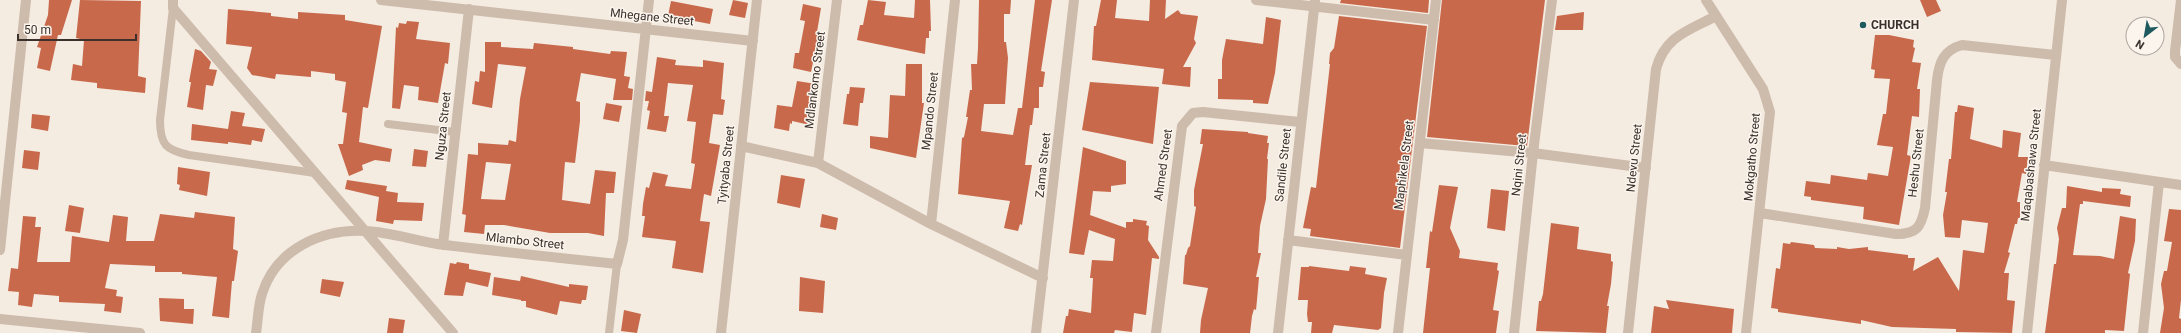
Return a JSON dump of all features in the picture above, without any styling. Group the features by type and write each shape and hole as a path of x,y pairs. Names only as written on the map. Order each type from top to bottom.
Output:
{"street":[{"path":"0,250 26,0"},
{"name":"Mhegane Street","path":"381,0 753,41"},
{"path":"617,264 623,240 649,0"},
{"name":"Tyityaba Street","path":"721,333 757,0"},
{"name":"Mdlankomo Street","path":"818,163 837,0"},
{"name":"Mpando Street","path":"931,224 956,0"},
{"name":"Zama Street","path":"1036,333 1074,0"},
{"path":"1256,0 1314,3 1434,20"},
{"name":"Maphikela Street","path":"1398,333 1436,0"},
{"name":"Nqini Street","path":"1514,333 1533,153 1552,0"},
{"name":"Mokgatho Street","path":"1706,0 1763,89 1768,99 1770,112 1748,333"},
{"name":"Maqabashawa Street","path":"2027,333 2062,0"},
{"path":"2181,0 2175,51 2175,57 2181,64"},
{"name":"Sandile Street","path":"1278,333 1314,3"},
{"path":"173,4 315,173 453,333"},
{"name":"Nguza Street","path":"443,245 469,9"},
{"name":"Ndevu Street","path":"1628,333 1656,69 1665,47 1673,39 1716,16"},
{"name":"Heshu Street","path":"1760,213 1896,234 1913,232 1919,226 1925,208 1938,73 1943,56 1949,50 1962,45 2056,55"},
{"name":"Ahmed Street","path":"1156,333 1179,137 1184,121 1194,113 1204,112 1300,122"},
{"path":"1420,143 1533,153 1646,168"},
{"path":"741,146 818,163 931,224 1043,278"},
{"path":"2044,165 2181,185"},
{"path":"2143,333 2159,182"},
{"name":"Mlambo Street","path":"256,333 262,295 272,272 285,258 309,240 326,234 365,231 443,245 617,264"},
{"path":"1288,240 1407,255"},
{"path":"0,319 140,333"}],"lane":[{"path":"173,4 160,120 160,133 163,143 176,152 182,154 315,173"},
{"path":"388,124 456,132"},
{"path":"609,333 617,264"}],"building":[{"path":"49,0 72,0 61,35 58,35 50,71 37,68 41,48 37,47 48,15"},
{"path":"80,0 141,1 138,76 146,78 145,93 97,88 97,83 71,80 73,64 82,66 84,40 76,38"},
{"path":"733,0 748,3 745,18 729,15"},
{"path":"868,0 886,2 884,15 914,18 915,0 930,0 931,31 929,31 929,38 926,38 925,54 857,40 860,25 863,25"},
{"path":"979,0 1011,0 1010,14 1004,14 1004,42 1006,42 1008,58 1005,104 984,104 981,131 1013,135 1018,108 1022,108 1035,0 1052,0 1041,71 1045,72 1043,87 1039,87 1039,108 1034,108 1032,125 1030,125 1025,165 1032,165 1022,225 1020,224 1018,231 1004,228 1010,201 958,194 962,138 964,137 968,117 966,117 970,90 972,90 971,64 977,64"},
{"path":"1101,0 1117,0 1115,18 1149,21 1150,0 1166,0 1165,19 1178,10 1181,14 1198,16 1194,39 1196,43 1183,67 1191,67 1190,87 1162,84 1164,69 1092,60 1094,26 1096,26"},
{"path":"1341,0 1429,0 1428,13 1340,3"},
{"path":"1442,0 1545,0 1527,146 1427,137"},
{"path":"1920,0 1936,0 1941,11 1927,17"},
{"path":"671,1 713,9 710,24 668,16"},
{"path":"803,4 821,8 817,32 819,33 811,72 793,68 795,53 799,53 805,21 800,20"},
{"path":"228,9 271,13 271,16 298,19 298,12 345,15 345,20 382,26 368,108 363,107 359,142 392,149 390,162 375,160 362,165 363,170 349,176 338,144 343,144 347,113 342,112 346,82 335,80 335,74 311,71 311,77 276,74 275,79 252,75 247,68 252,47 226,44"},
{"path":"1584,12 1583,30 1555,30 1557,16"},
{"path":"1339,16 1427,26 1400,248 1310,236 1311,229 1303,228 1311,187 1316,188 1330,53 1334,48"},
{"path":"1266,17 1281,20 1275,73 1268,104 1253,103 1253,100 1218,99 1218,79 1222,79 1222,60 1226,39 1263,44"},
{"path":"407,21 419,22 416,39 450,43 448,64 445,63 438,103 418,100 419,87 404,85 400,109 392,108 396,27 398,28 399,23 406,24"},
{"path":"1875,35 1889,35 1914,40 1913,47 1915,48 1912,62 1921,63 1917,89 1920,89 1919,117 1912,116 1907,155 1911,156 1899,225 1863,219 1864,207 1811,200 1811,197 1804,196 1806,181 1830,184 1831,175 1867,180 1868,173 1888,176 1893,147 1877,145 1883,114 1886,114 1890,79 1874,78 1875,70 1871,69"},
{"path":"485,42 501,42 501,47 533,49 534,43 573,47 573,49 610,54 611,51 627,52 624,76 630,77 628,88 633,89 632,100 613,100 616,79 581,73 576,101 580,102 580,121 575,163 565,162 562,200 590,204 595,170 616,172 614,193 606,193 604,236 588,233 550,233 504,225 485,225 484,234 464,232 466,215 462,214 468,154 478,155 478,143 508,145 509,140 516,142 520,99 526,67 498,64 492,108 472,104 475,81 479,82 480,71 485,72","holes":["486,162 511,164 505,200 481,199"]},
{"path":"195,49 201,51 211,62 209,69 217,70 213,86 206,85 203,110 187,107 191,82 189,82"},
{"path":"657,57 676,60 675,65 703,67 703,60 724,63 721,99 725,100 723,115 713,114 709,143 720,145 711,196 704,194 700,221 710,222 703,273 672,268 676,241 642,237 645,216 642,216 643,204 646,187 649,188 653,172 668,175 665,186 691,189 695,164 691,163 696,122 687,121 693,85 668,83 664,116 669,116 666,132 647,129 650,111 647,110 649,101 645,101 646,91 652,92"},
{"path":"906,64 922,64 922,103 924,103 916,158 870,148 870,136 888,138 890,95 905,96"},
{"path":"797,81 816,84 810,125 792,121 792,124 790,123 789,131 774,128 777,105 792,107"},
{"path":"1090,82 1159,87 1153,144 1082,130"},
{"path":"850,87 865,88 863,103 860,103 858,126 843,124 847,94 849,94"},
{"path":"606,103 622,106 619,122 603,119"},
{"path":"1958,105 1974,108 1970,139 2002,148 2003,130 2021,133 2018,157 2028,157 2026,174 2022,173 2017,202 2020,202 2020,218 2018,218 2017,224 2015,224 2008,252 2010,253 2004,273 2009,273 2007,300 2015,301 2012,333 1956,332 1956,329 1892,327 1861,320 1861,324 1778,312 1778,309 1771,308 1776,268 1780,269 1783,243 1790,244 1791,242 1814,245 1815,248 1837,249 1837,247 1849,249 1868,247 1868,250 1908,255 1908,258 1915,258 1913,271 1938,257 1959,291 1963,250 1984,253 1988,223 1962,220 1960,238 1945,237 1943,215 1947,192 1945,192 1949,159 1951,159 1955,112 1957,112"},
{"path":"231,111 245,113 242,126 265,129 262,142 252,140 251,145 191,140 192,124 228,129"},
{"path":"32,114 50,116 48,131 31,128"},
{"path":"1202,129 1248,132 1268,136 1267,143 1269,143 1266,199 1260,226 1258,253 1261,253 1256,277 1259,277 1257,300 1256,310 1254,309 1252,316 1250,333 1200,333 1201,320 1208,288 1183,284 1185,255 1190,246 1196,207 1194,206 1194,190 1203,144 1200,144"},
{"path":"1083,147 1126,161 1126,184 1111,186 1111,192 1093,191 1090,215 1126,228 1126,222 1133,222 1133,219 1147,221 1146,225 1149,226 1148,240 1159,257 1159,259 1152,258 1146,315 1134,313 1132,332 1115,330 1114,333 1063,333 1066,316 1068,316 1069,309 1091,313 1093,278 1090,278 1092,260 1113,261 1115,239 1089,230 1084,255 1069,253"},
{"path":"414,149 428,151 426,167 412,166"},
{"path":"24,150 40,152 38,170 22,168"},
{"path":"178,167 210,172 207,196 179,190 180,185 177,184"},
{"path":"781,175 805,179 800,208 777,203"},
{"path":"347,180 387,186 386,191 398,193 397,202 424,203 422,221 394,220 393,224 376,221 379,197 345,189"},
{"path":"1439,185 1458,187 1450,228 1460,251 1459,258 1498,263 1497,270 1499,271 1493,310 1499,311 1496,333 1423,333 1430,268 1426,268 1430,231 1432,232"},
{"path":"2067,186 2102,192 2102,188 2121,189 2120,194 2131,196 2130,207 2083,201 2083,204 2080,204 2073,255 2100,256 2114,259 2120,216 2136,219 2135,241 2128,273 2130,274 2124,331 2105,330 2105,333 2045,333 2054,264 2056,264 2059,239 2057,228 2062,208 2066,208"},
{"path":"1491,189 1509,191 1505,231 1487,228"},
{"path":"69,205 84,208 80,233 65,231"},
{"path":"2169,209 2181,210 2181,300 2179,318 2181,319 2181,333 2160,333 2164,308 2161,284 2164,271 2167,271 2172,242 2164,241"},
{"path":"195,212 235,217 233,249 238,251 234,281 232,281 229,318 212,316 217,277 182,274 182,272 155,272 155,266 110,264 105,288 117,290 116,296 123,297 121,313 104,311 105,304 59,302 59,296 34,294 32,307 18,305 19,292 8,291 11,268 18,269 23,216 36,217 35,227 41,227 37,262 70,262 72,236 109,242 113,215 128,217 126,241 154,241 160,214 194,218"},
{"path":"822,214 838,218 836,230 820,227"},
{"path":"1551,223 1579,227 1577,249 1611,254 1611,261 1613,262 1607,306 1609,306 1606,333 1536,331 1539,301 1541,301 1543,294"},
{"path":"457,262 469,264 469,269 491,273 488,287 466,282 463,296 444,295 450,263 456,264"},
{"path":"1309,266 1349,271 1350,266 1366,268 1365,274 1387,278 1381,328 1378,330 1334,325 1332,333 1311,333 1312,322 1308,322 1307,314 1308,300 1298,300 1301,267"},
{"path":"521,276 569,287 569,284 588,286 586,300 582,300 581,304 560,301 557,315 526,307 526,301 492,295 494,277 520,281"},
{"path":"800,277 825,281 823,313 799,311"},
{"path":"322,279 344,282 340,297 320,293"},
{"path":"159,298 184,299 184,309 194,309 193,324 160,321"},
{"path":"1666,300 1734,309 1732,333 1651,333 1654,306 1669,309"},
{"path":"624,310 641,314 637,333 621,331"},
{"path":"389,318 405,320 403,333 387,333"}],"place":[{"name":"CHURCH","path":"1863,25"}]}
